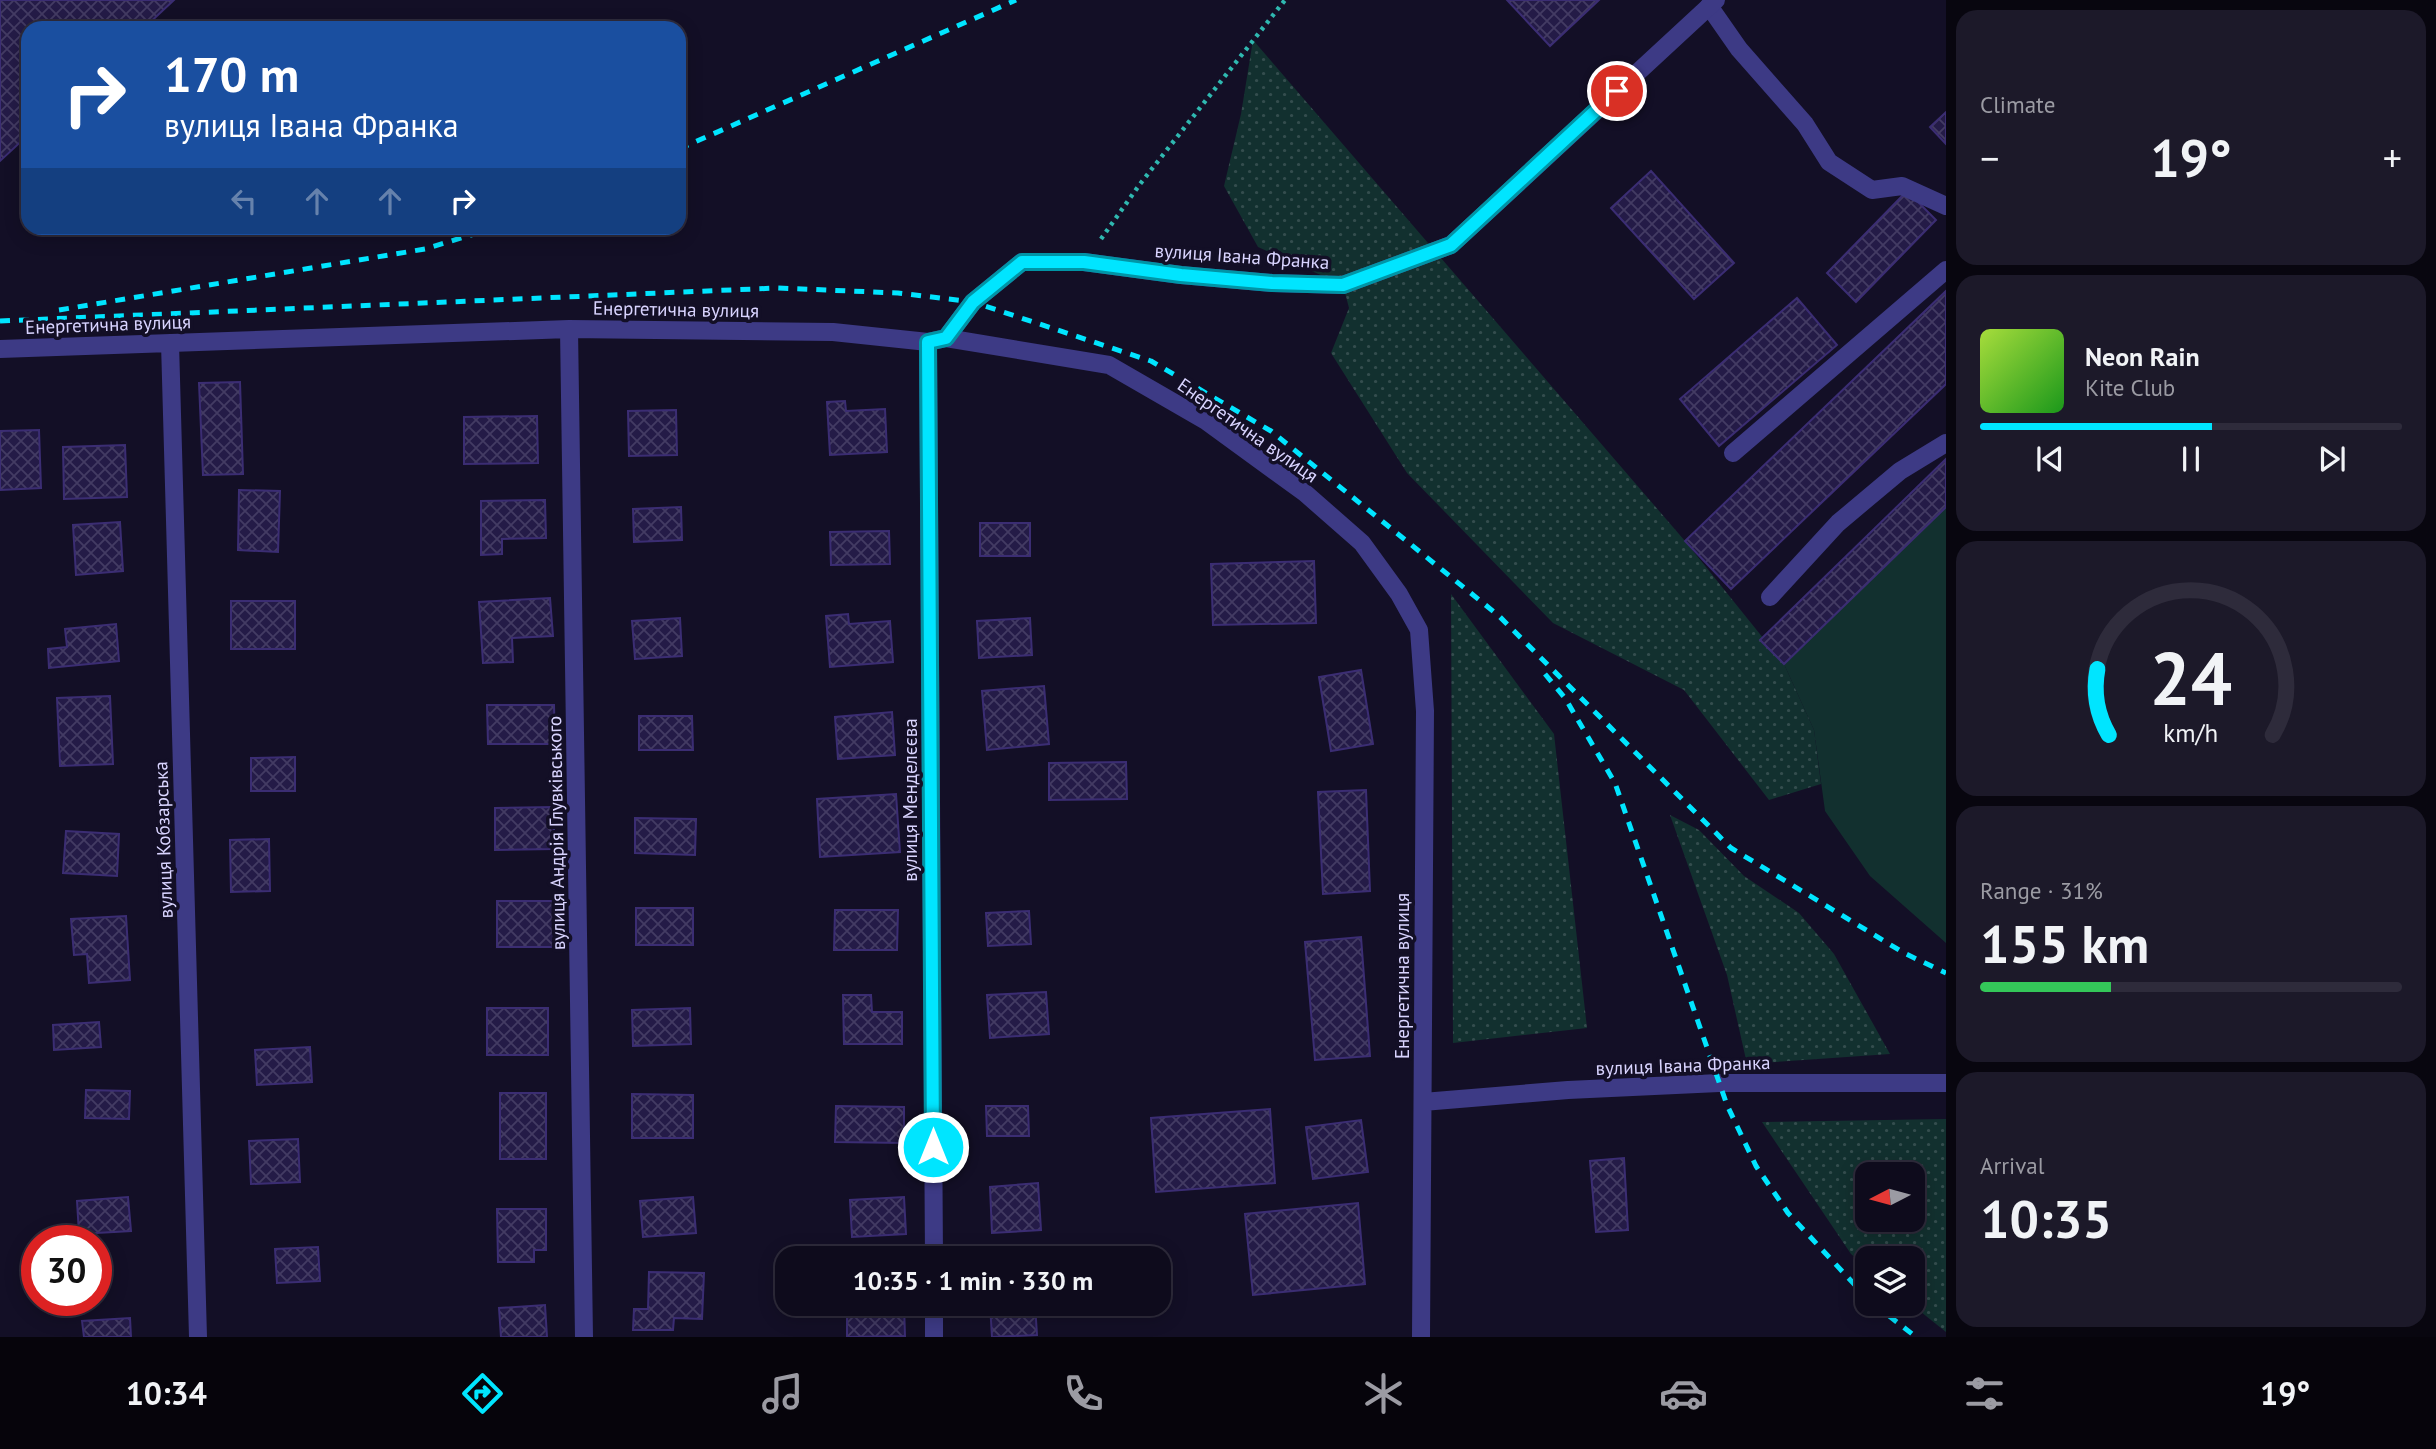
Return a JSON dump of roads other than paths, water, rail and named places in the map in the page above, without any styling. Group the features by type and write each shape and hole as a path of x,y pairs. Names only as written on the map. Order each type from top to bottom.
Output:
{"street":[{"path":"1713,3 1739,48 1805,124 1829,162 1872,190 1902,186 1946,206"},
{"name":"вулиця Івана Франка","path":"946,338 973,302 1022,262 1084,262 1181,275 1272,283 1343,285 1451,245 1713,3"},
{"path":"1733,453 1946,270"},
{"name":"Енергетична вулиця","path":"0,349 569,329 832,332 928,342 946,338 1109,365 1206,421 1305,493 1362,544 1399,594 1419,630 1425,711 1421,1337"},
{"name":"вулиця Андрія Глувківського","path":"569,329 584,1337"},
{"name":"вулиця Менделєєва","path":"928,342 934,1246"},
{"name":"вулиця Кобзарська","path":"170,343 198,1337"},
{"path":"1770,597 1838,523 1900,471 1946,443"},
{"name":"вулиця Івана Франка","path":"1423,1102 1568,1090 1719,1083 1946,1083"},
{"path":"934,1316 934,1337"}],"railway":[{"path":"686,146 1016,0"},
{"path":"59,310 425,249 471,235"},
{"path":"0,321 777,288 898,293 973,302 1151,361 1271,431 1499,616 1731,848 1904,953 1946,973"},
{"path":"1545,674 1565,698 1615,783 1727,1105 1756,1166 1788,1213 1855,1285"},
{"path":"1889,1316 1916,1337"}]}
